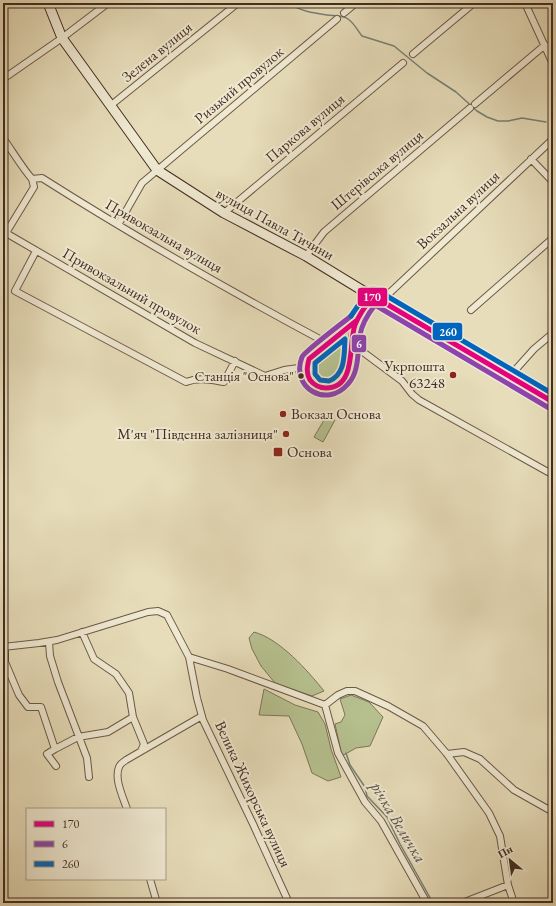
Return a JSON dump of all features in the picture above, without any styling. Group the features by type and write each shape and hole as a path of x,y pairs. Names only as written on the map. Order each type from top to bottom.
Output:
{"main road":[{"name":"вулиця Павла Тичини","path":"48,3 62,38 157,170 224,213 306,256 553,402"}],"street":[{"path":"3,79 62,38 108,3"},
{"name":"Зелена вулиця","path":"110,106 238,3"},
{"path":"344,13 356,3"},
{"path":"413,54 474,3"},
{"path":"525,3 553,64"},
{"name":"Ризький провулок","path":"118,225 142,183 337,19"},
{"name":"Штерівська вулиця","path":"306,256 324,232 544,45"},
{"name":"Паркова вулиця","path":"224,213 403,63"},
{"path":"3,138 20,165 32,179"},
{"name":"Вокзальна вулиця","path":"377,298 553,139"},
{"path":"531,159 553,182"},
{"name":"Привокзальна вулиця","path":"32,179 42,178 118,225 327,344"},
{"name":"Привокзальний провулок","path":"32,179 34,186 6,233 195,343 265,376 284,370 306,367"},
{"path":"471,310 553,238"},
{"path":"36,251 15,291 186,382 206,379 224,382 235,362"},
{"path":"356,321 352,334 350,360 347,373 342,381 336,386 324,389 315,385 306,374 306,367 309,359 356,321 377,298"},
{"path":"509,377 534,349 553,333"},
{"path":"351,347 363,352 402,381 412,394 419,400 548,472 553,471"},
{"path":"55,748 40,707 28,707 19,695 5,662 4,646 49,642 148,612 158,611 167,615 189,657 202,716"},
{"path":"82,632 94,659 116,674 129,692 133,717 144,744 141,751"},
{"path":"49,642 50,656 54,669 87,758 89,777"},
{"path":"189,657 325,705"},
{"path":"325,705 338,695 347,691 355,691 388,706 423,726 447,754 489,813 500,836 508,885 514,903"},
{"path":"325,705 338,754 365,802 381,821 427,903"},
{"name":"Велика Жихорська вулиця","path":"127,808 117,773 120,765 141,751 202,716 289,903"},
{"path":"56,766 47,754 55,748 78,737 108,732 133,717"},
{"path":"447,754 464,752 480,758 514,790 553,812"},
{"path":"150,880 157,903"},
{"path":"462,903 508,885"}],"green space":[{"path":"340,339 343,339 346,342 344,371 337,381 322,385 311,376 310,367 312,362"},
{"path":"327,415 335,420 323,442 314,437"},
{"path":"254,632 274,641 283,648 302,665 324,691 312,696 275,683 261,666 252,649 249,638"},
{"path":"264,689 295,705 318,712 325,724 331,749 341,777 328,781 312,773 302,744 289,716 259,715"},
{"path":"351,695 369,702 383,717 370,746 356,748 342,756 335,724 341,722 345,715 340,699"}],"waterway":[{"path":"288,3 307,11 346,18 362,36 394,46 427,73 456,92 477,111 487,117 498,121 508,121 522,118 546,122"},
{"name":"річка Величка","path":"346,753 350,765 365,787 367,796 387,817 400,844 433,903"}],"transit line":[{"name":"260","path":"351,316 368,291 375,289 553,394"},
{"name":"170","path":"356,321 309,359 307,372 310,380 315,385 326,388 336,386 343,381 350,364 355,325 365,306 373,296 553,402"},
{"name":"6","path":"351,316 302,357 300,368 301,378 306,386 313,392 321,395 330,395 340,391 352,379 355,373 362,327 375,305 549,408"},
{"name":"260","path":"345,339 343,363 339,374 329,381 320,380 315,374 315,363 345,339"}],"place":[{"name":"Укрпошта 63248","path":"453,375"},
{"name":"Станція \"Основа\"","path":"301,376"},
{"name":"Вокзал Основа","path":"283,414"},
{"name":"М'яч \"Південна залізниця\"","path":"286,434"},
{"name":"Основа","path":"278,452"}]}
